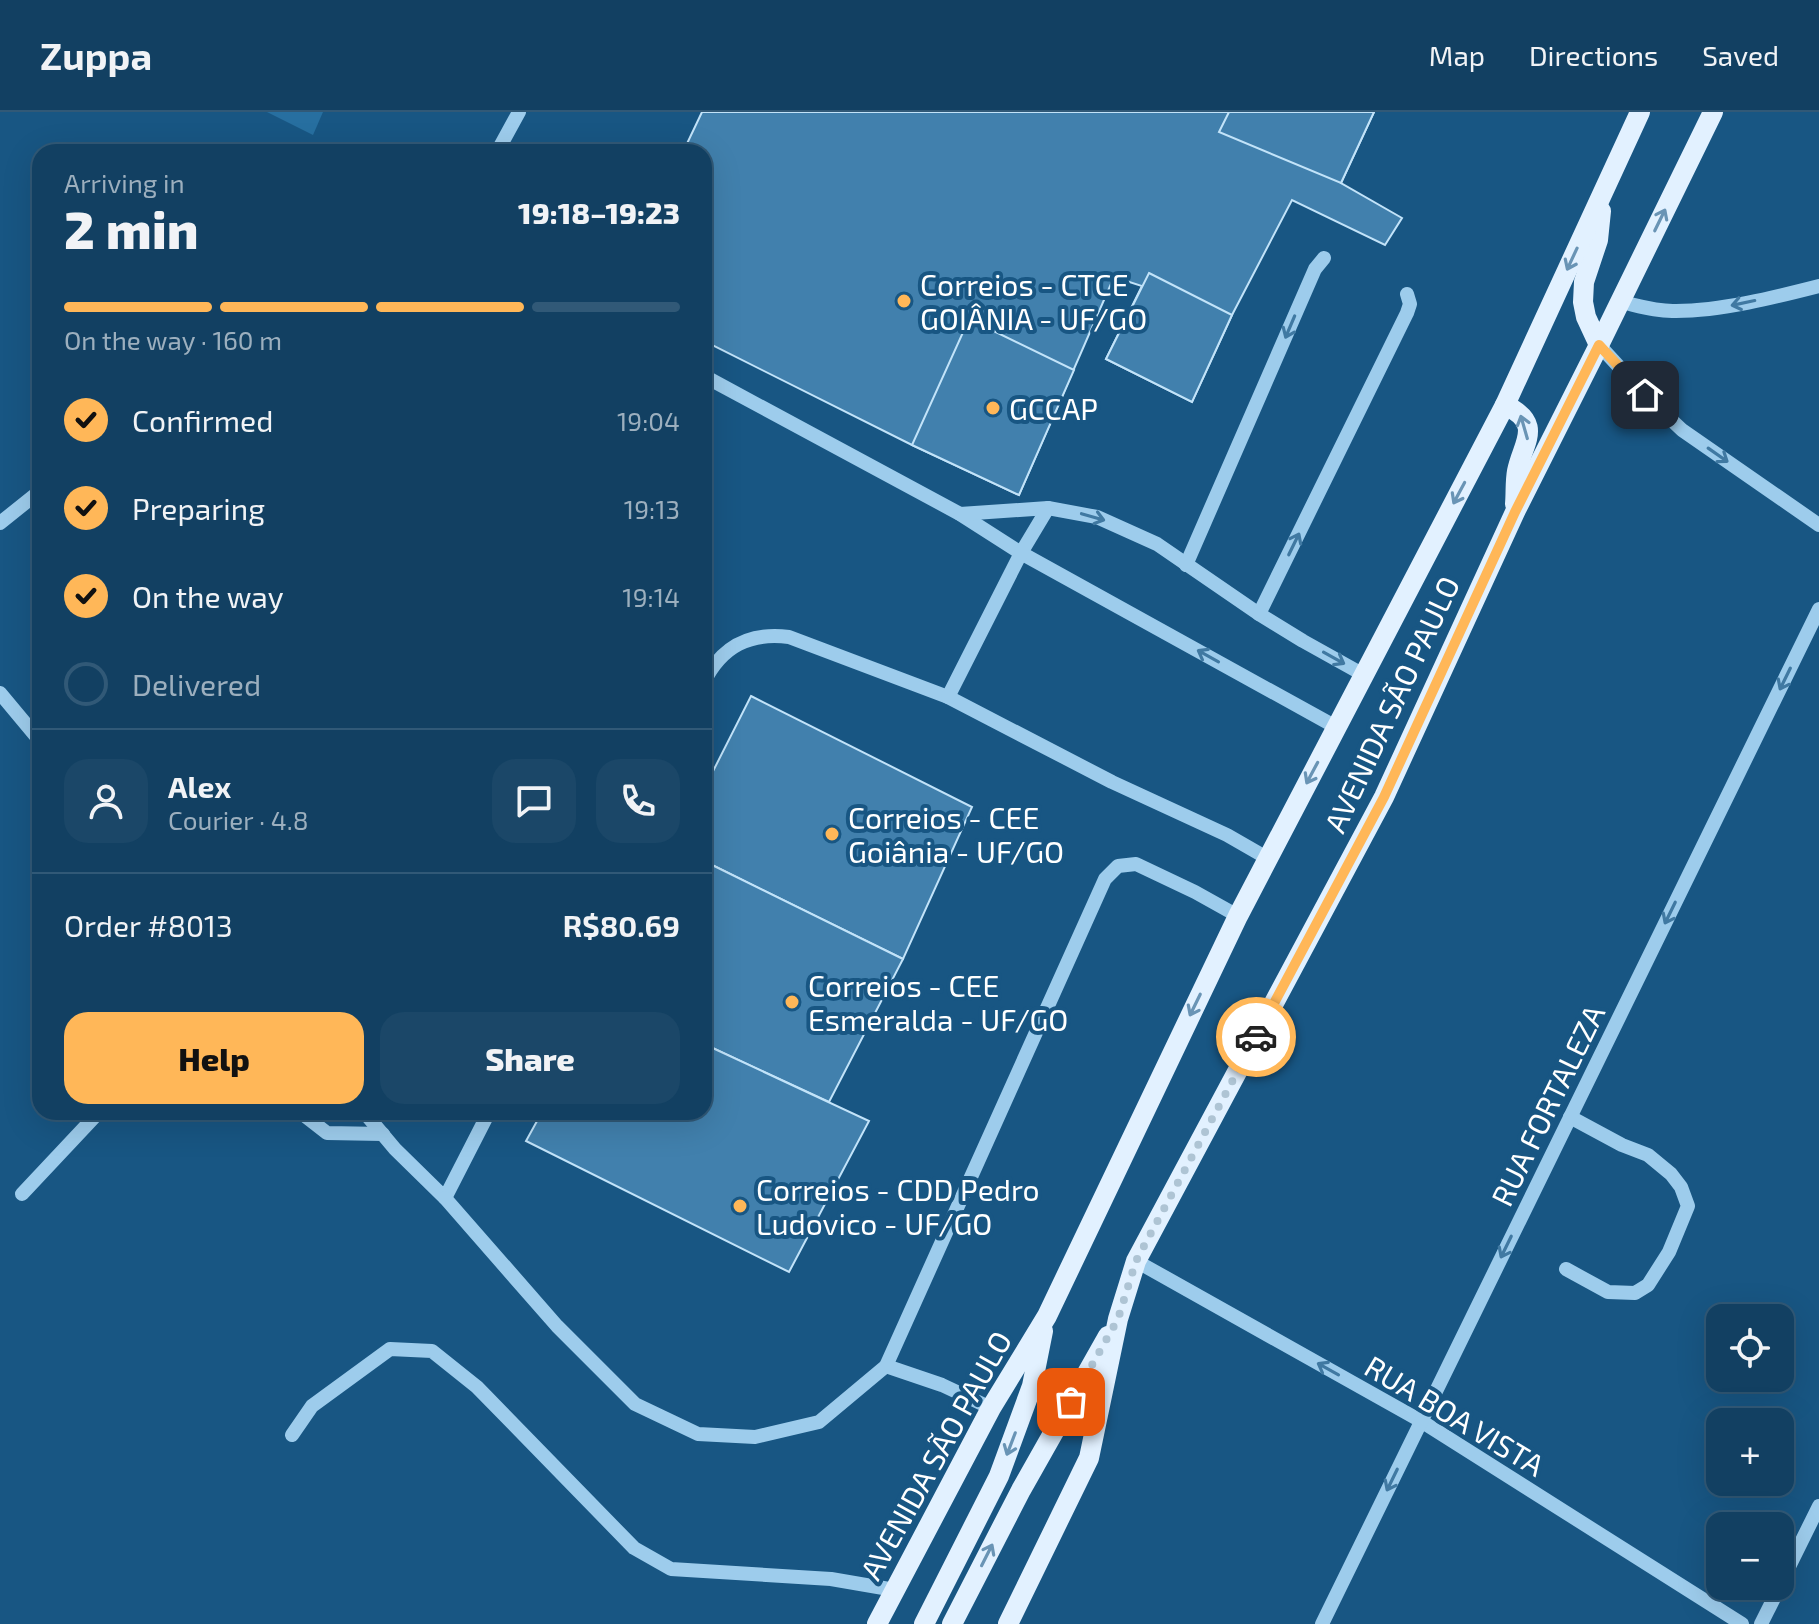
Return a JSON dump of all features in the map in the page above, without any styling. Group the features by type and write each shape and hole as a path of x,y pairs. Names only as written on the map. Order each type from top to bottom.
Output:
{"main road":[{"name":"AVENIDA SÃO PAULO","path":"877,1624 991,1408 1047,1316 1267,858 1505,405 1640,112"},
{"name":"AVENIDA SÃO PAULO","path":"1008,1624 1089,1458 1118,1319 1136,1261 1384,797 1515,512 1713,112"},
{"path":"1599,345 1586,317 1583,302 1584,282 1598,240 1604,191"},
{"path":"1505,405 1521,414 1527,425 1528,440 1517,471 1515,512"},
{"name":"AVENIDA SÃO PAULO","path":"924,1624 999,1476 1032,1386 1047,1316"},
{"name":"AVENIDA SÃO PAULO","path":"952,1624 1021,1490 1118,1319"}],"street":[{"path":"501,144 519,112"},
{"path":"1186,565 1315,269 1324,258"},
{"path":"1621,302 1675,312 1723,307 1819,286"},
{"path":"1259,614 1407,313 1410,304 1407,294"},
{"path":"1599,345 1682,430 1819,525"},
{"path":"712,380 960,514 1021,553 1336,727"},
{"path":"0,523 32,497"},
{"path":"948,697 1021,553 1048,508"},
{"path":"960,514 1048,508 1097,517 1157,544 1259,614 1364,675"},
{"name":"RUA FORTALEZA","path":"1322,1624 1819,609"},
{"path":"712,666 730,649 749,638 772,635 789,637 948,697 1112,782 1227,835 1267,858"},
{"path":"0,693 32,731"},
{"path":"371,1120 445,1198 557,1326 635,1404 698,1434 755,1437 819,1422 886,1366 1105,879 1118,866 1136,864 1238,916"},
{"path":"1566,1269 1608,1292 1635,1293 1648,1285 1669,1252 1688,1206 1681,1187 1671,1174 1648,1155 1570,1117"},
{"path":"22,1194 91,1120"},
{"path":"310,1120 327,1133 383,1134"},
{"path":"445,1198 485,1120"},
{"name":"RUA BOA VISTA","path":"1136,1261 1421,1421 1742,1624"},
{"path":"292,1435 312,1406 390,1349 432,1351 477,1387 634,1548 671,1569 831,1579 895,1590"},
{"path":"886,1366 942,1385 991,1408"},
{"path":"1794,1557 1819,1506"},
{"path":"1761,1624 1773,1600"}],"shaded area":[{"path":"267,112 323,112 313,135"}],"building":[{"name":"Correios - CTCE GOIÂNIA - UF/GO","path":"702,112 1374,112 1341,183 1402,218 1385,245 1292,200 1232,315 1192,402 1106,359 1142,286 1114,277 1019,495 712,345 712,144 687,144"},
{"path":"1229,112 1374,112 1341,183 1219,132"},
{"path":"1149,273 1232,315 1192,402 1106,359"},
{"name":"GCCAP","path":"969,319 1074,370 1019,495 912,445"},
{"name":"Correios - CEE Goiânia - UF/GO","path":"751,696 972,807 903,959 712,865 712,773"},
{"name":"Correios - CEE Esmeralda - UF/GO","path":"712,865 903,959 829,1102 712,1048"},
{"name":"Correios - CDD Pedro Ludovico - UF/GO","path":"712,1048 869,1121 789,1272 526,1141 538,1120 712,1120"}],"way so far":[{"path":"1071,1402 1118,1319 1136,1261 1256,1037"}],"place":[{"name":"Correios - CTCE GOIÂNIA - UF/GO","path":"904,301"},
{"name":"GCCAP","path":"993,408"},
{"name":"Correios - CEE Goiânia - UF/GO","path":"832,834"},
{"name":"Correios - CEE Esmeralda - UF/GO","path":"792,1002"},
{"name":"Correios - CDD Pedro Ludovico - UF/GO","path":"740,1206"}],"route":[{"path":"1256,1037 1384,797 1515,512 1599,345 1645,395"}]}
